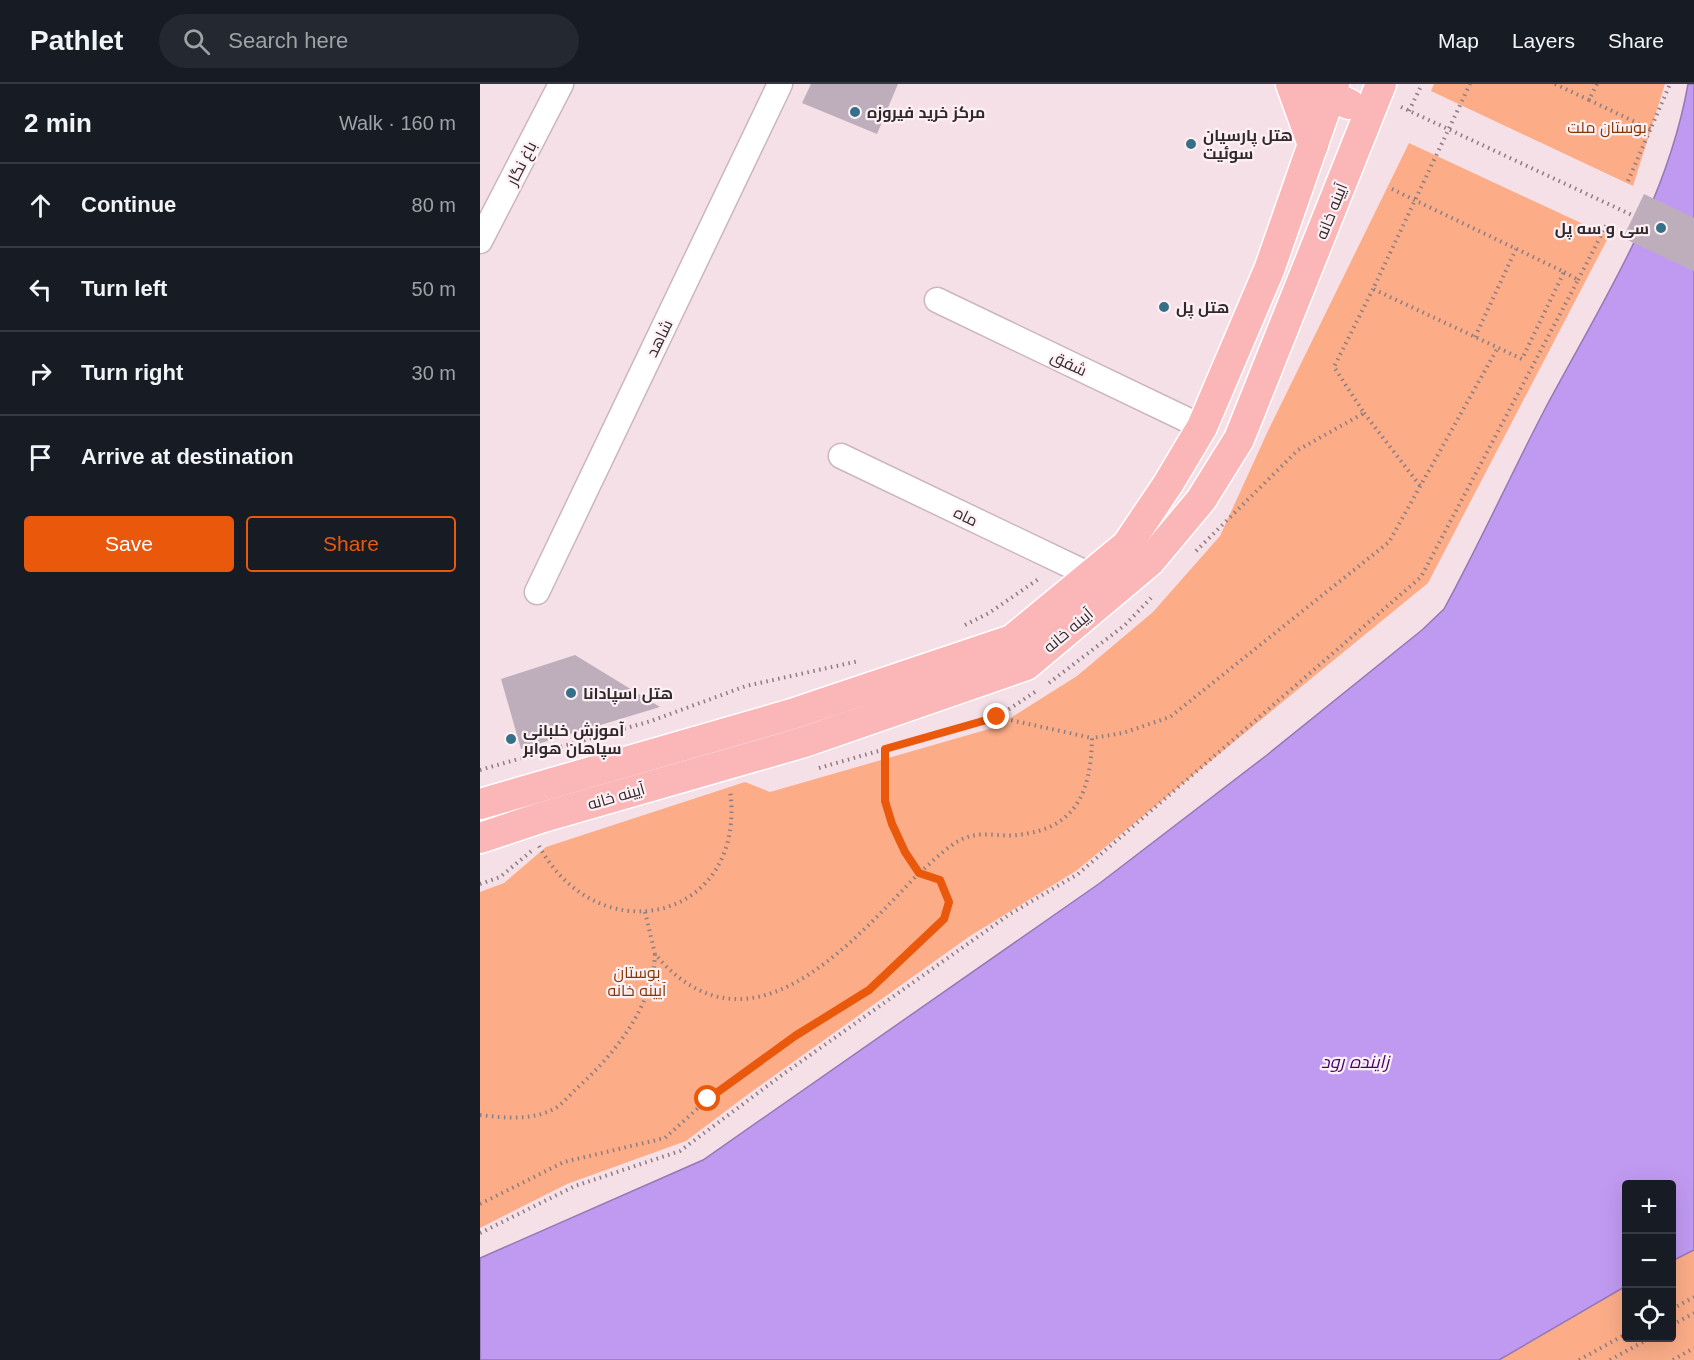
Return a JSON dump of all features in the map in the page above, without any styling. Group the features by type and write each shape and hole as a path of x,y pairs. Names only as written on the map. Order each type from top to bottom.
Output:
{"main road":[{"path":"1291,84 1313,145"},
{"path":"1322,88 1376,98"},
{"name":"آیینه خانه","path":"480,804 792,714 1012,640 1127,545 1168,484 1202,427 1269,270 1313,145 1322,88"},
{"name":"آیینه خانه","path":"480,838 804,742 1026,665 1150,561 1201,500 1239,439 1376,98"}],"street":[{"name":"باغ نگار","path":"480,241 561,84"},
{"name":"شاهد","path":"537,592 780,84"},
{"name":"شفق","path":"937,300 1202,427"},
{"name":"ماه","path":"841,456 1090,576"}],"path":[{"path":"1409,111 1422,84"},
{"path":"1470,84 1373,289 1522,359 1564,272"},
{"path":"1555,84 1652,130"},
{"path":"1589,100 1597,84"},
{"path":"1628,181 1670,84"},
{"path":"1376,98 1409,111 1634,216"},
{"path":"1392,189 1578,280"},
{"path":"480,1233 575,1186 680,1151 1010,914 1078,874 1421,577 1608,222"},
{"path":"1475,337 1516,249"},
{"path":"655,954 673,976 703,993 730,1000 777,991 829,962 852,943 919,873 953,845 972,835 1027,834 1046,830 1065,817 1082,796 1091,770 1092,738 1123,733 1170,717 1389,542 1497,349"},
{"path":"1364,413 1421,487"},
{"path":"818,768 997,717"},
{"path":"480,1204 564,1162 665,1138 708,1099 795,1036 869,990 944,919 949,902 940,880 919,873 905,852 885,801 885,749"},
{"path":"480,884 500,877 538,846 550,867 568,886 589,900 617,911 645,912 671,906 695,893 714,873 728,846 733,820 730,787 738,783"},
{"path":"480,1115 515,1120 556,1108 592,1075 620,1042 641,1005 654,971 655,954 645,912"},
{"path":"1676,1306 1694,1297"},
{"path":"1676,1322 1694,1313"},
{"path":"1579,1360 1622,1336"},
{"path":"1610,1360 1643,1342"},
{"path":"1673,1360 1694,1348"}],"green space":[{"name":"بوستان ملت","path":"1434,84 1665,84 1633,186 1431,91"},
{"name":"بوستان آیینه خانه","path":"1409,143 1609,236 1428,583 1076,871 970,936 686,1141 567,1184 480,1228 480,892 504,883 546,847 745,782 770,792 996,727 1077,676 1153,612 1220,536 1267,433"},
{"path":"1694,1250 1694,1360 1499,1360 1622,1288 1622,1342 1676,1342 1676,1259"}],"water":[{"name":"زاینده رود","path":"1688,84 1694,84 1694,1250 1676,1259 1676,1180 1622,1180 1622,1288 1499,1360 480,1360 480,1258 703,1160 1100,883 1267,755 1422,630 1444,609 1546,407 1630,251 1665,170"}],"building":[{"name":"مرکز خرید فیروزه","path":"811,84 898,84 877,134 802,103"},
{"name":"سی و سه پل","path":"1644,194 1694,218 1694,271 1623,238"},
{"name":"هتل اسپادانا","path":"575,655 660,707 521,749 501,679"}],"place":[{"name":"مرکز خرید فیروزه","path":"855,112"},
{"name":"هتل پارسیان سوئیت","path":"1191,144"},
{"name":"سی و سه پل","path":"1661,228"},
{"name":"هتل پل","path":"1164,307"},
{"name":"هتل اسپادانا","path":"571,693"},
{"name":"آموزش خلبانی سپاهان هوابر","path":"511,739"}],"route":[{"path":"708,1099 795,1036 869,990 944,919 949,902 940,880 919,873 905,852 892,824 885,801 885,749 997,717"}]}
